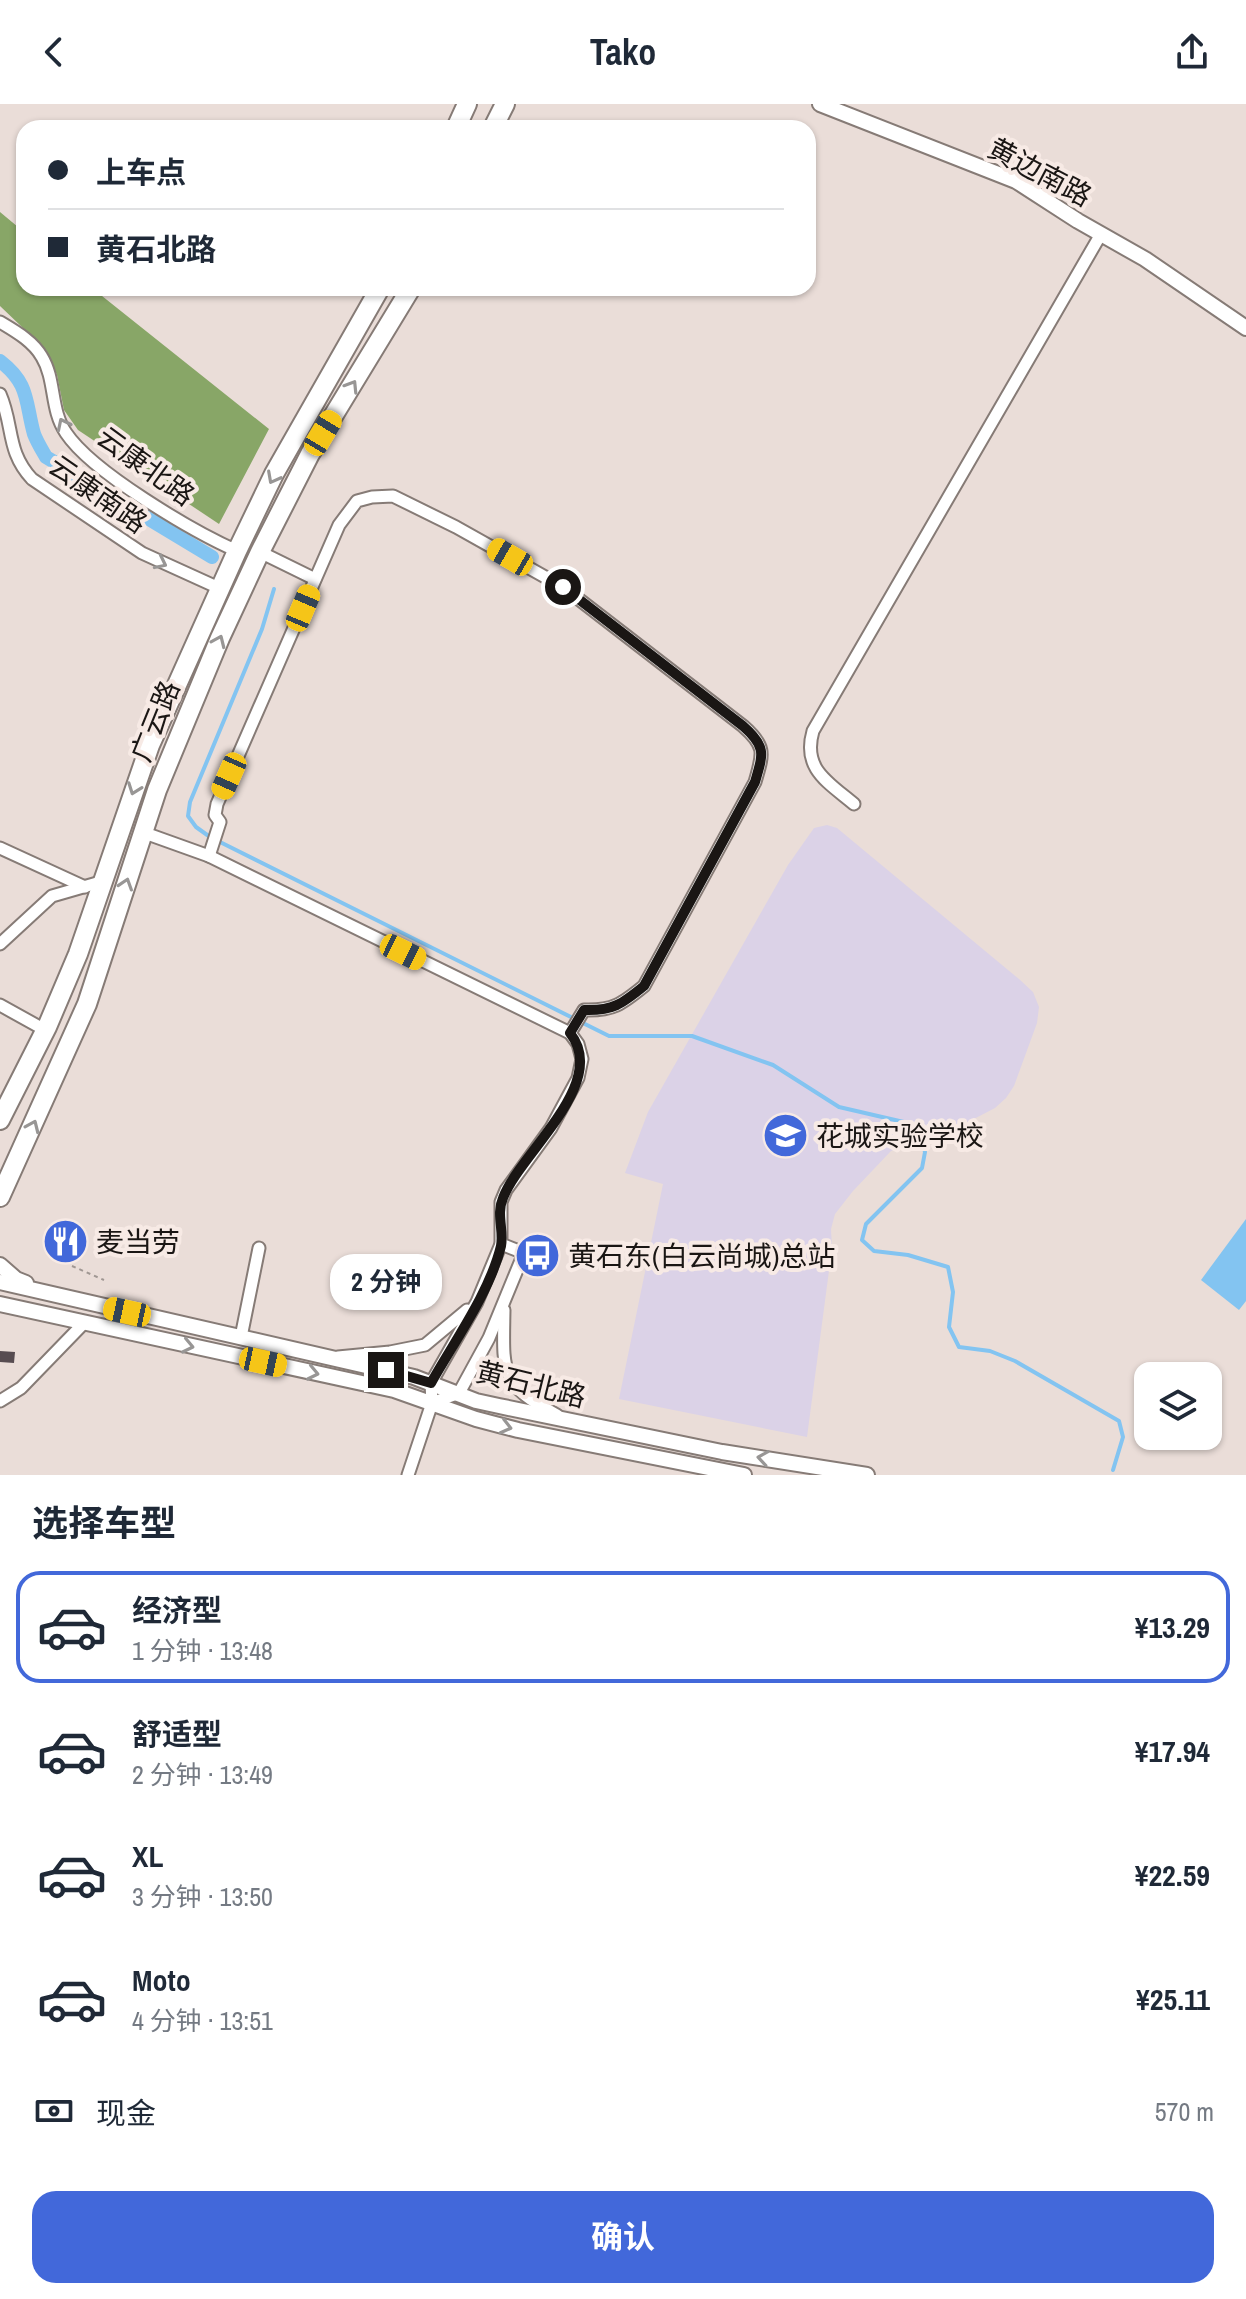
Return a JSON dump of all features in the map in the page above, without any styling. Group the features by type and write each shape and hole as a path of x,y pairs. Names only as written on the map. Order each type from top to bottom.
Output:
{"main road":[{"name":"广云路","path":"0,1120 45,1030 83,942 150,745 219,588 274,474 375,296"},
{"name":"广云路","path":"0,1197 87,1004 142,832 193,700 260,552 310,454 406,296"},
{"path":"0,1155 9,1160 21,1154"}],"street":[{"name":"黄边南路","path":"820,104 1016,181 1145,259 1246,328"},
{"path":"854,804 821,777 815,768 810,754 813,731 1101,234"},
{"name":"云康北路","path":"0,322 29,341 42,357 64,430 87,456 184,523 237,551"},
{"name":"云康南路","path":"0,394 15,454 32,479 142,553 219,588"},
{"path":"209,856 220,822 215,815 217,804 339,525 357,501 393,496 456,527 563,587 758,739 763,755 755,782 644,986 607,1011 584,1010 570,1033"},
{"path":"260,552 315,579"},
{"path":"142,832 209,856 570,1033 578,1044 582,1059 578,1078 551,1128 506,1190 501,1202 501,1244 477,1302 431,1383 432,1403 408,1475"},
{"path":"0,848 85,887"},
{"path":"0,944 52,896 104,881"},
{"path":"0,1005 45,1030"},
{"path":"432,1403 459,1393 476,1365 504,1302 524,1253 501,1244"},
{"path":"237,1357 259,1248"},
{"path":"0,1265 16,1279 63,1298"},
{"name":"黄石北路","path":"0,1282 329,1357 431,1383 476,1401 722,1452 867,1475"},
{"path":"329,1357 390,1352 425,1345 477,1302"},
{"path":"504,1302 503,1359 507,1374 516,1389 571,1422"},
{"name":"黄石北路","path":"0,1304 394,1390 476,1419 518,1430 744,1475"},
{"path":"0,1401 21,1388 84,1323"}],"path":[{"path":"72,1266 104,1280"}],"shaded area":[{"name":"花城实验学校","path":"827,825 837,828 1019,979 1033,992 1039,1007 1037,1023 1014,1086 1006,1098 995,1108 970,1121 891,1151 835,1214 807,1437 619,1399 663,1184 625,1173 648,1112 788,865 814,828"}],"green space":[{"path":"0,212 16,225 16,296 102,296 269,429 219,524 78,430 64,410 57,375 46,350 0,306"}],"water":[{"path":"1246,1219 1246,1301 1239,1310 1201,1280"}],"building":[{"path":"0,1351 15,1352 14,1363 0,1362"}],"waterway":[{"path":"0,361 22,386 34,434 46,457 212,557"},
{"path":"274,589 262,629 190,802 188,816 196,827 210,837 609,1036 692,1036 773,1065 839,1107 908,1123 920,1135 925,1152 922,1168 866,1224 862,1240 874,1251 908,1255 948,1267 953,1292 949,1327 959,1347 990,1351 1015,1361 1119,1421 1123,1437 1113,1470"}],"place":[{"name":"花城实验学校","path":"785,1136"},
{"name":"麦当劳","path":"65,1242"},
{"name":"黄石东(白云尚城)总站","path":"537,1256"}],"route":[{"path":"386,1370 431,1383 477,1302 501,1244 501,1202 506,1190 551,1128 578,1078 582,1059 578,1044 570,1033 584,1010 607,1011 644,986 755,782 763,755 758,739 743,726 563,587"}]}
